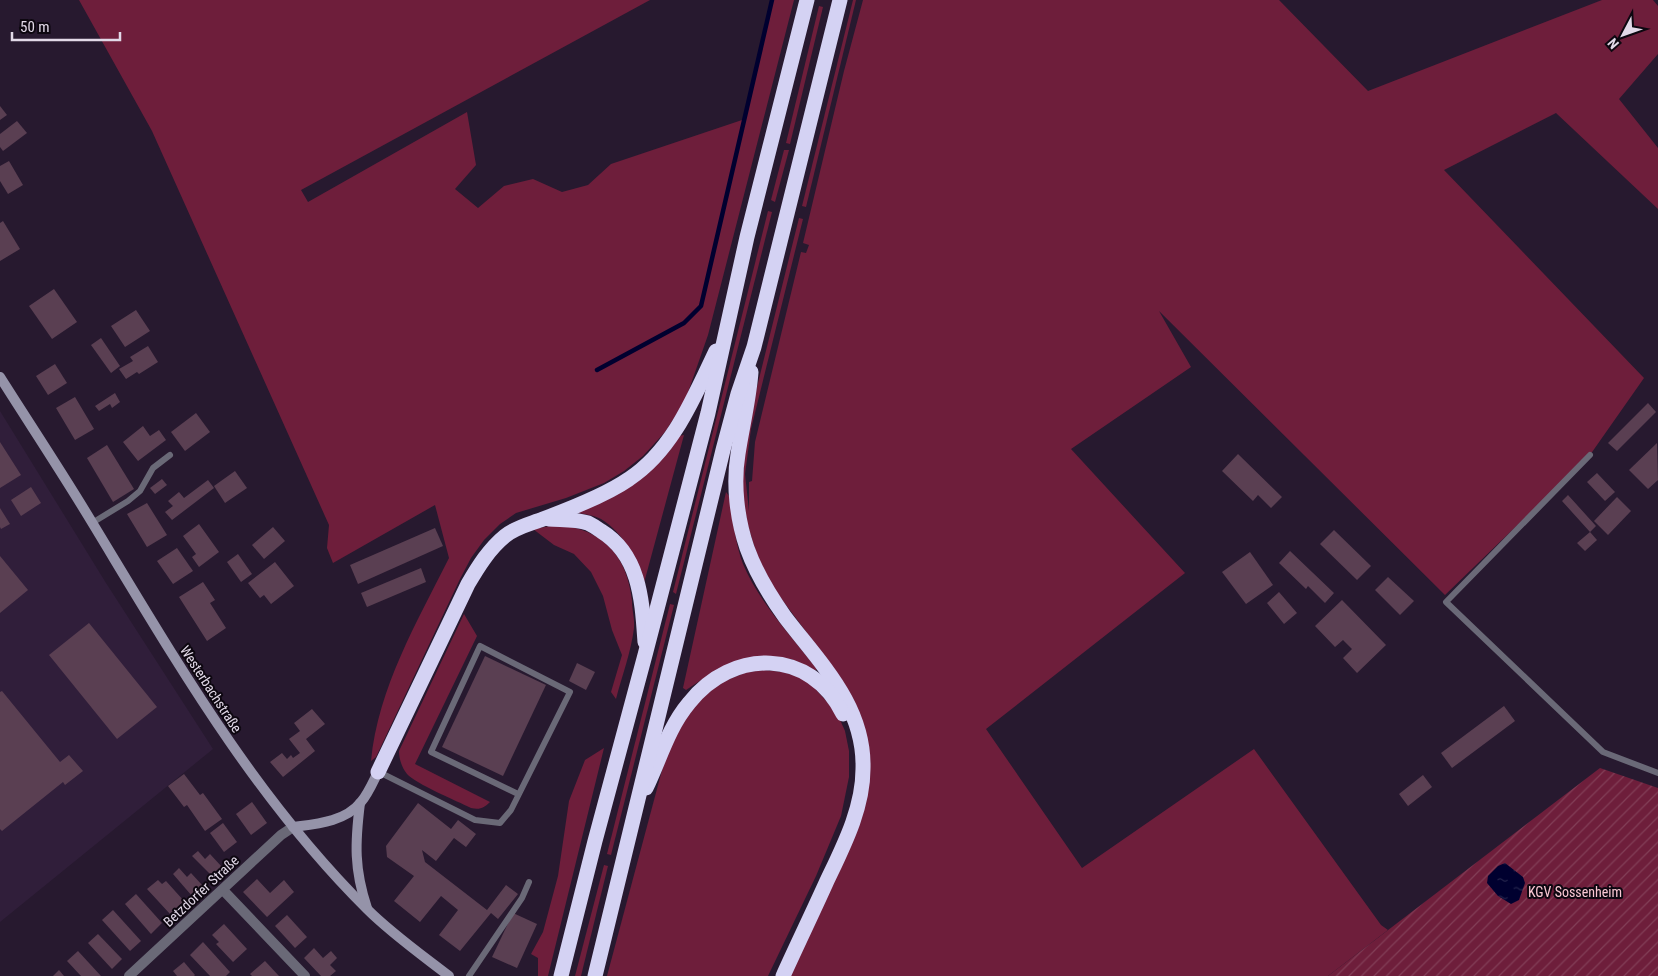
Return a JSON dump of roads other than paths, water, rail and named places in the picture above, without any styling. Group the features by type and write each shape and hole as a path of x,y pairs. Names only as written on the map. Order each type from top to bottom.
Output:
{"highway":[{"path":"561,976 708,413 747,237 807,0"},
{"path":"595,976 738,394 754,347 840,0"},
{"path":"378,772 464,592 492,548 506,535 520,527 610,490 648,464 683,418 726,330"},
{"path":"754,347 749,397 738,455 736,489 740,522 746,546 767,590 823,664 842,693 852,712 860,734 863,768 858,802 849,833 783,976"},
{"path":"543,519 572,520 589,523 612,538 626,554 636,575 642,597 646,655"},
{"path":"634,812 656,768 664,743 676,719 705,686 726,672 746,664 766,663 786,665 803,672 821,684 838,704 850,728 854,750 854,775 841,831 774,976"}],"main road":[{"name":"Westerbachstraße","path":"0,377 202,702 240,758 293,827 368,911 449,976"},
{"path":"293,827 339,818 360,803 378,772"},
{"path":"360,803 356,848 357,868 360,886 368,911"}],"street":[{"name":"Betzdorfer Straße","path":"129,976 293,827"},
{"path":"223,890 305,976"}],"lane":[{"path":"92,523 128,501 140,491 153,468 170,455"},
{"path":"1590,455 1446,602 1603,752 1658,773"},
{"path":"378,772 475,820 500,823 511,810 570,692 480,646 431,752 518,794"},
{"path":"469,976 522,898 529,882"}],"water":[{"path":"1505,863 1523,877 1525,883 1519,900 1511,904 1498,896 1487,883 1488,876 1498,866"}],"waterway":[{"path":"597,370 684,323 701,306 772,0"}],"park label":[{"name":"KGV Sossenheim","path":"1575,892"}]}
